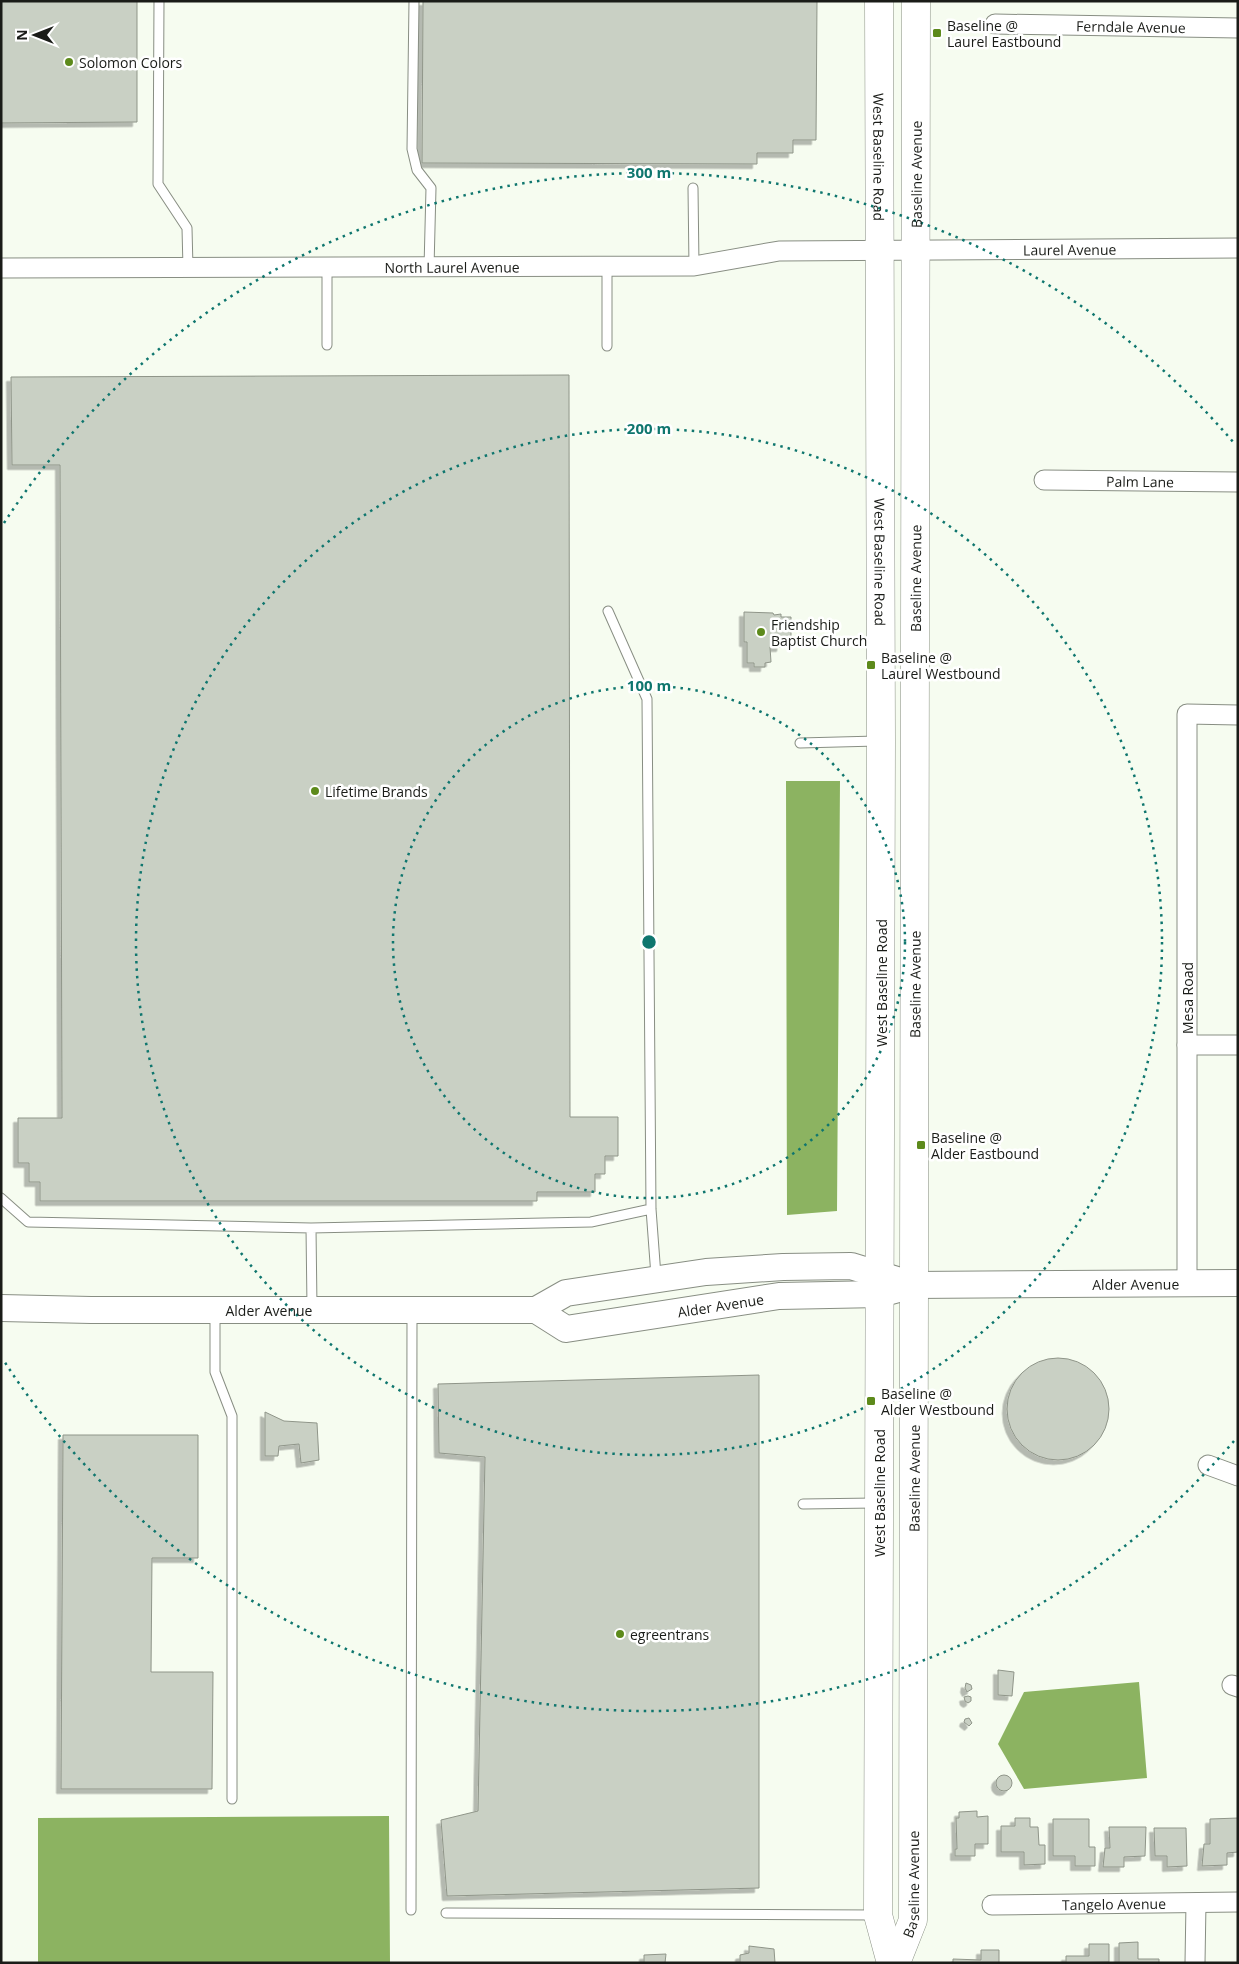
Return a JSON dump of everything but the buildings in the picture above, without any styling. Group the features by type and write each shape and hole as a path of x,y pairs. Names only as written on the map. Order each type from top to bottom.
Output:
{"main road":[{"name":"West Baseline Road","path":"878,1 899,250 881,741 878,1915 891,1963"},
{"name":"Baseline Avenue","path":"896,1963 913,1920 913,1285 899,250 916,1"},
{"name":"Alder Avenue","path":"1,1308 91,1310 536,1310 566,1293 706,1272 783,1267 851,1266 880,1284"},
{"name":"Alder Avenue","path":"536,1310 566,1329 779,1296 846,1296 880,1284 1238,1283"}],"street":[{"name":"Ferndale Avenue","path":"995,24 1238,28"},
{"name":"Laurel Avenue","path":"899,250 1238,248"},
{"name":"North Laurel Avenue","path":"1,268 694,266 779,251 899,250"},
{"name":"Palm Lane","path":"1044,480 1238,482"},
{"name":"Mesa Road","path":"1187,1283 1187,714 1238,714"},
{"path":"1186,1045 1238,1045"},
{"path":"1208,1465 1238,1476"},
{"name":"Tangelo Avenue","path":"992,1905 1238,1902"},
{"path":"1195,1963 1196,1903"}],"lane":[{"path":"159,1 158,184 187,228 188,268"},
{"path":"414,1 412,149 417,170 431,188 429,268"},
{"path":"693,188 694,266"},
{"path":"607,266 607,346"},
{"path":"327,268 327,345"},
{"path":"608,611 647,699 651,1209 656,1279"},
{"path":"800,743 881,741"},
{"path":"1,1198 28,1222 312,1228 591,1222 651,1209"},
{"path":"312,1228 312,1310"},
{"path":"215,1310 215,1372 232,1416 232,1799"},
{"path":"411,1910 412,1310"},
{"path":"803,1504 879,1503"},
{"path":"446,1913 878,1915"}],"shaded area":[{"path":"786,781 840,781 837,1211 787,1215"},
{"path":"1139,1682 1147,1778 1024,1789 998,1744 1024,1692"},
{"path":"389,1816 390,1963 38,1963 38,1818"}],"place":[{"name":"Baseline @ Laurel Eastbound","path":"937,33"},
{"name":"Solomon Colors","path":"69,62"},
{"name":"Friendship Baptist Church","path":"761,632"},
{"name":"Baseline @ Laurel Westbound","path":"871,665"},
{"name":"Lifetime Brands","path":"315,791"},
{"name":"Baseline @ Alder Eastbound","path":"921,1145"},
{"name":"Baseline @ Alder Westbound","path":"871,1401"},
{"name":"egreentrans","path":"620,1634"}]}
